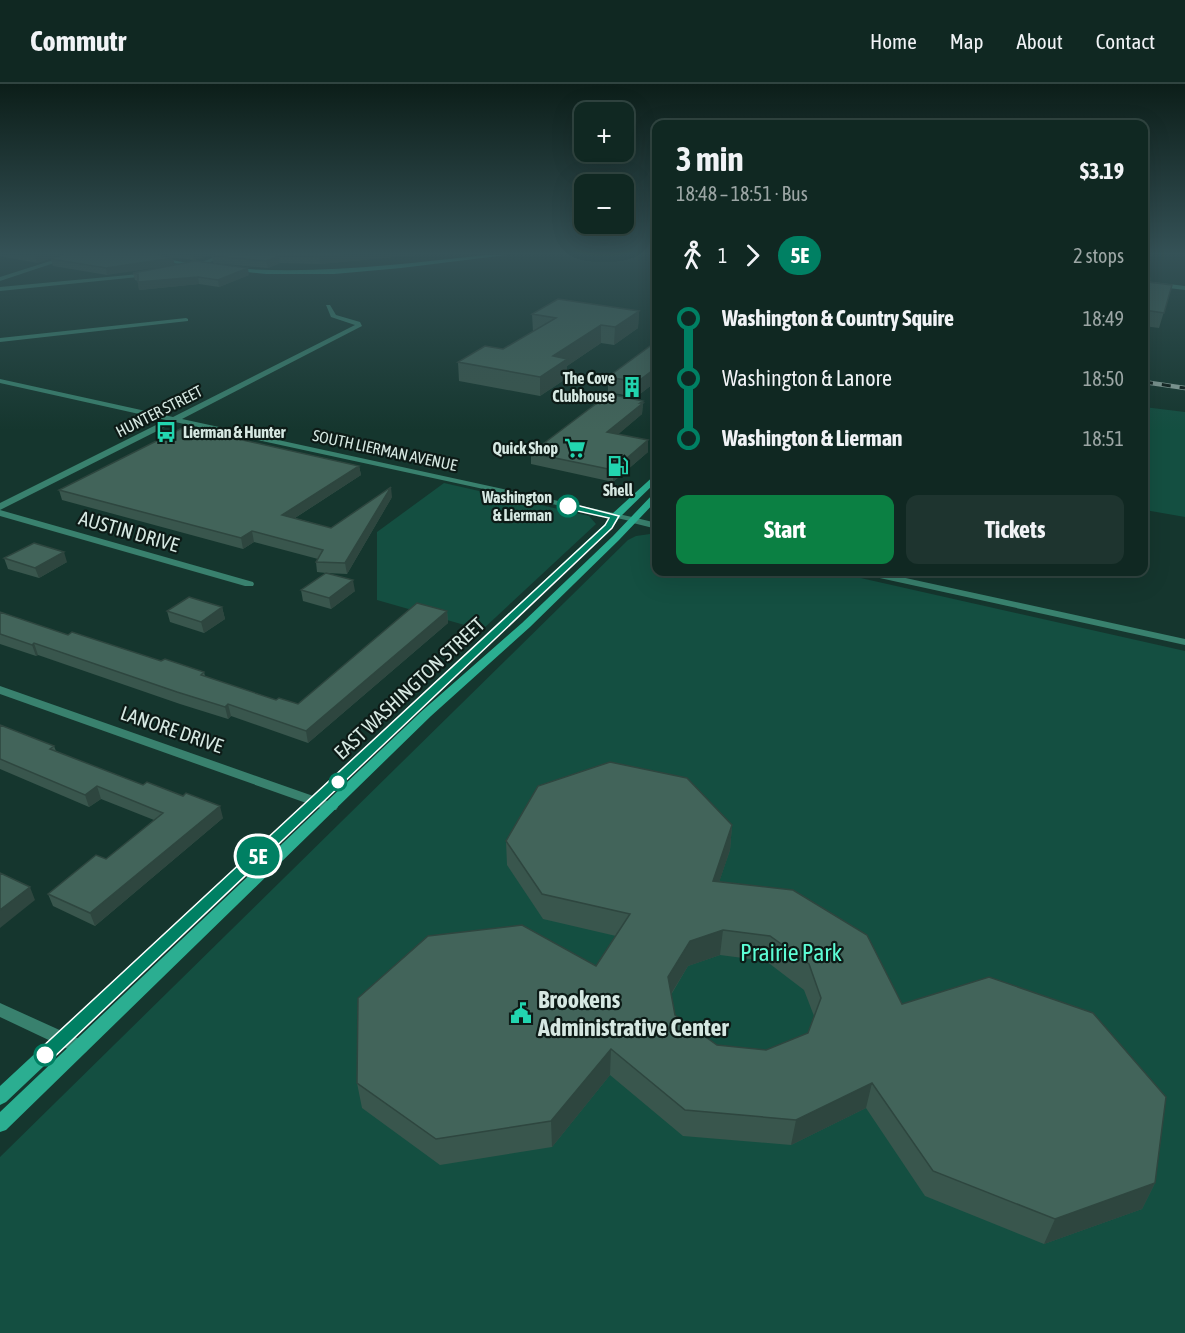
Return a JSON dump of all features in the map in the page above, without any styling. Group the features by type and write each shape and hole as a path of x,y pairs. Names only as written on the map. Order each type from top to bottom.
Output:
{"main road":[{"name":"EAST WASHINGTON STREET","path":"0,1124 609,526 615,516 652,481"},
{"name":"EAST WASHINGTON STREET","path":"0,1098 324,804 526,625 652,500"}],"street":[{"name":"HUNTER STREET","path":"0,507 177,420 359,326 358,323 333,316 332,313"},
{"path":"0,340 186,320"},
{"name":"SOUTH LIERMAN AVENUE","path":"0,381 652,525"},
{"name":"AUSTIN DRIVE","path":"0,513 249,584"},
{"path":"884,576 1185,642"},
{"name":"LANORE DRIVE","path":"0,690 324,804"},
{"path":"0,1010 80,1047"}],"green space":[{"path":"1148,407 1185,412 1185,517 1148,511"},
{"path":"444,483 589,516 596,524 482,630 377,600 377,532"},
{"name":"Prairie Park","path":"652,534 652,576 852,576 1185,651 1185,1333 0,1333 0,1157 628,540 636,536"}],"building":[{"path":"636,313 615,327 601,325 553,356 567,359 540,377 458,362 485,346 503,349 556,318 532,314"},
{"path":"652,345 652,371 637,382 608,377"},
{"path":"609,394 643,401 640,403 643,403 607,432 648,440 613,470 531,453"},
{"path":"184,427 359,466 282,515 331,528 391,487 345,563 316,562 323,550 252,531 241,538 59,490"},
{"path":"34,543 64,552 35,568 4,558"},
{"path":"326,573 353,580 329,598 301,590"},
{"path":"189,597 222,607 201,622 167,611"},
{"path":"417,603 447,611 306,731 228,704 225,707 34,643 32,645 0,634 0,612 68,635 72,632 161,661 165,659 204,672 201,675 276,700 279,698 298,704"},
{"path":"0,725 54,746 50,749 143,785 147,782 183,796 186,793 220,806 90,913 48,894 96,855 106,859 163,813 97,786 85,795 0,759"},
{"name":"Brookens Administrative Center","path":"610,762 687,778 732,825 713,881 793,890 867,935 902,1004 989,977 1093,1013 1166,1097 1155,1183 1055,1219 933,1171 872,1083 796,1120 685,1110 611,1049 551,1121 436,1139 357,1083 358,998 428,936 522,925 596,966 630,914 542,894 506,841 538,786","holes":["723,930 770,936 809,964 821,998 808,1033 766,1050 717,1045 675,1015 668,977 690,941"]},
{"path":"0,873 30,887 0,910"}],"railway":[{"path":"1148,383 1185,388"}],"bus line":[{"name":"5E","path":"45,1055 366,756 609,526 615,516 568,506"}],"place":[{"name":"The Cove Clubhouse","path":"632,387"},
{"name":"Lierman & Hunter","path":"166,432"},
{"name":"Quick Shop","path":"575,448"},
{"name":"Shell","path":"618,466"},
{"name":"Washington & Lierman","path":"568,506"},
{"name":"Brookens Administrative Center","path":"521,1013"}]}
